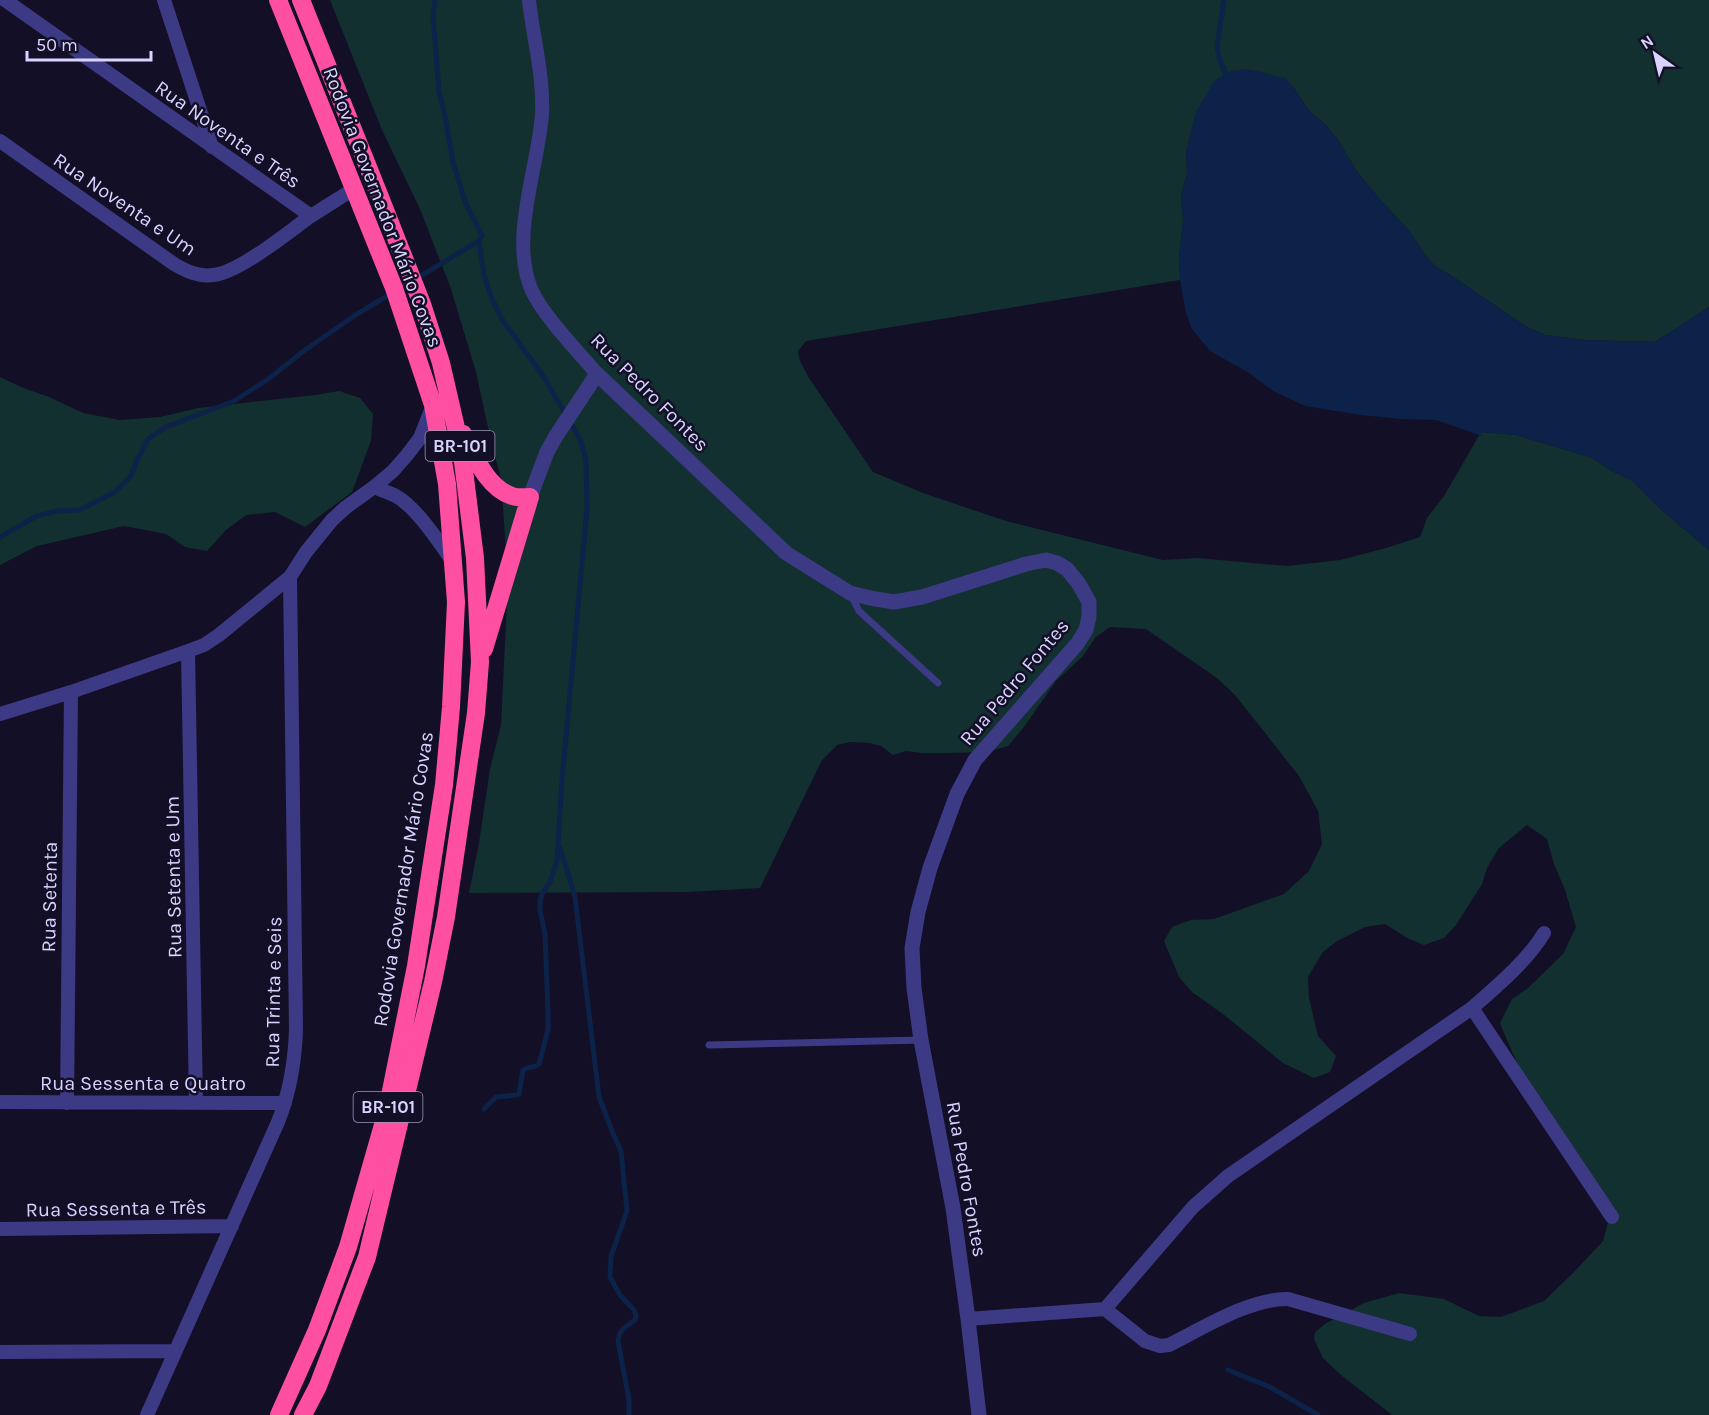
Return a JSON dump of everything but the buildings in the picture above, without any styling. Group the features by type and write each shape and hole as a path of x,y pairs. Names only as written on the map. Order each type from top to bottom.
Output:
{"highway":[{"name":"Rodovia Governador Mário Covas","path":"278,0 394,288 433,405 447,484 456,602 451,707 444,785 416,966 387,1111 348,1247 317,1330 279,1415"},
{"name":"Rodovia Governador Mário Covas","path":"301,0 422,304 441,363 462,454 475,558 480,662 476,713 446,917 433,982 367,1257 318,1386 303,1415"},
{"path":"454,418 490,480 498,489 513,496 530,497 480,662"}],"street":[{"name":"Rua Noventa e Três","path":"5,0 311,216"},
{"path":"164,0 212,147"},
{"name":"Rua Pedro Fontes","path":"529,0 542,86 542,104 539,138 524,227 526,275 544,311 597,374 786,553 850,593 894,602 922,597 1026,564 1046,560 1067,569 1089,602 1086,630 1077,644 975,760 957,794 930,868 918,912 912,948 914,988 921,1040 953,1208 979,1415"},
{"name":"Rua Noventa e Um","path":"0,141 174,264 199,275 214,275 230,271 355,188"},
{"path":"530,497 555,436 597,374"},
{"path":"0,714 188,651 204,645 219,635 290,577 306,552 332,520 393,471 420,438 433,405"},
{"path":"374,488 397,497 414,512 453,562"},
{"name":"Rua Trinta e Seis","path":"147,1415 285,1103 295,1050 290,577"},
{"name":"Rua Setenta e Um","path":"188,651 196,1102"},
{"name":"Rua Setenta","path":"67,1103 71,692"},
{"path":"1105,1309 1193,1207 1228,1176 1472,1008 1506,978 1535,947 1544,933"},
{"path":"1472,1008 1612,1217"},
{"name":"Rua Sessenta e Quatro","path":"0,1102 285,1103"},
{"name":"Rua Sessenta e Três","path":"0,1229 232,1226"},
{"path":"968,1319 1105,1309 1145,1341 1160,1346 1169,1345 1250,1306 1276,1299 1288,1299 1410,1335"},
{"path":"0,1352 175,1351"}],"lane":[{"path":"850,593 859,611 938,683"},
{"path":"709,1045 921,1040"}],"green space":[{"path":"330,0 1709,0 1709,307 1655,342 1585,340 1545,335 1525,326 1436,267 1424,254 1411,233 1375,194 1356,170 1338,140 1324,123 1311,113 1293,87 1186,151 1187,175 1181,194 1183,221 1179,258 1180,280 806,341 798,351 800,361 809,378 873,472 923,493 1006,521 1163,560 1198,558 1287,566 1340,560 1420,537 1427,518 1444,496 1481,432 1517,435 1592,458 1631,480 1657,506 1709,550 1709,1415 1392,1415 1323,1358 1314,1339 1315,1332 1364,1303 1399,1293 1444,1299 1479,1316 1501,1317 1544,1301 1603,1241 1609,1219 1536,1099 1500,1023 1512,999 1528,988 1563,954 1576,927 1547,839 1527,825 1499,848 1487,868 1482,884 1456,925 1444,938 1424,945 1409,939 1385,924 1365,927 1337,941 1323,952 1308,977 1309,998 1318,1036 1336,1056 1330,1072 1314,1078 1283,1063 1192,992 1179,977 1164,941 1172,927 1191,920 1214,919 1284,894 1309,871 1322,844 1318,811 1299,776 1235,695 1217,678 1146,629 1110,627 1096,637 1082,657 1056,681 1008,746 987,752 921,753 906,751 893,755 881,746 869,743 850,742 837,745 822,760 760,888 687,892 469,893 490,769 501,725 508,581 501,478 476,372 451,289 420,209 382,130"},
{"path":"0,377 83,413 120,420 160,417 198,408 339,391 360,398 373,414 371,441 352,492 305,527 275,512 246,515 226,530 207,551 185,547 166,534 124,526 37,546 0,565"}],"water":[{"path":"1248,69 1285,78 1311,113 1324,123 1338,140 1356,170 1411,233 1424,254 1436,267 1525,326 1545,335 1585,340 1655,342 1709,307 1709,550 1657,506 1631,480 1592,458 1517,435 1481,432 1482,436 1436,420 1360,415 1305,406 1273,391 1249,373 1210,351 1192,329 1186,313 1180,280 1179,258 1183,221 1181,194 1187,175 1186,151 1196,112 1215,80 1231,71"}],"waterway":[{"path":"435,0 433,16 439,91 453,162 466,204 482,235 479,241 484,275 503,321 544,377 581,441 586,460 587,509 562,780 557,861 540,901 545,934 548,1030 539,1064 523,1070 519,1094 496,1097 484,1109"},
{"path":"1224,0 1217,46 1228,80"},
{"path":"0,537 37,516 56,511 79,510 115,492 131,476 148,439 166,427 234,401 267,380 357,314 479,241"},
{"path":"560,848 575,897 599,1097 621,1151 627,1211 611,1256 610,1277 620,1295 636,1315 635,1320 620,1333 618,1341 629,1400 629,1415"},
{"path":"1228,1370 1270,1387 1318,1415"}]}
